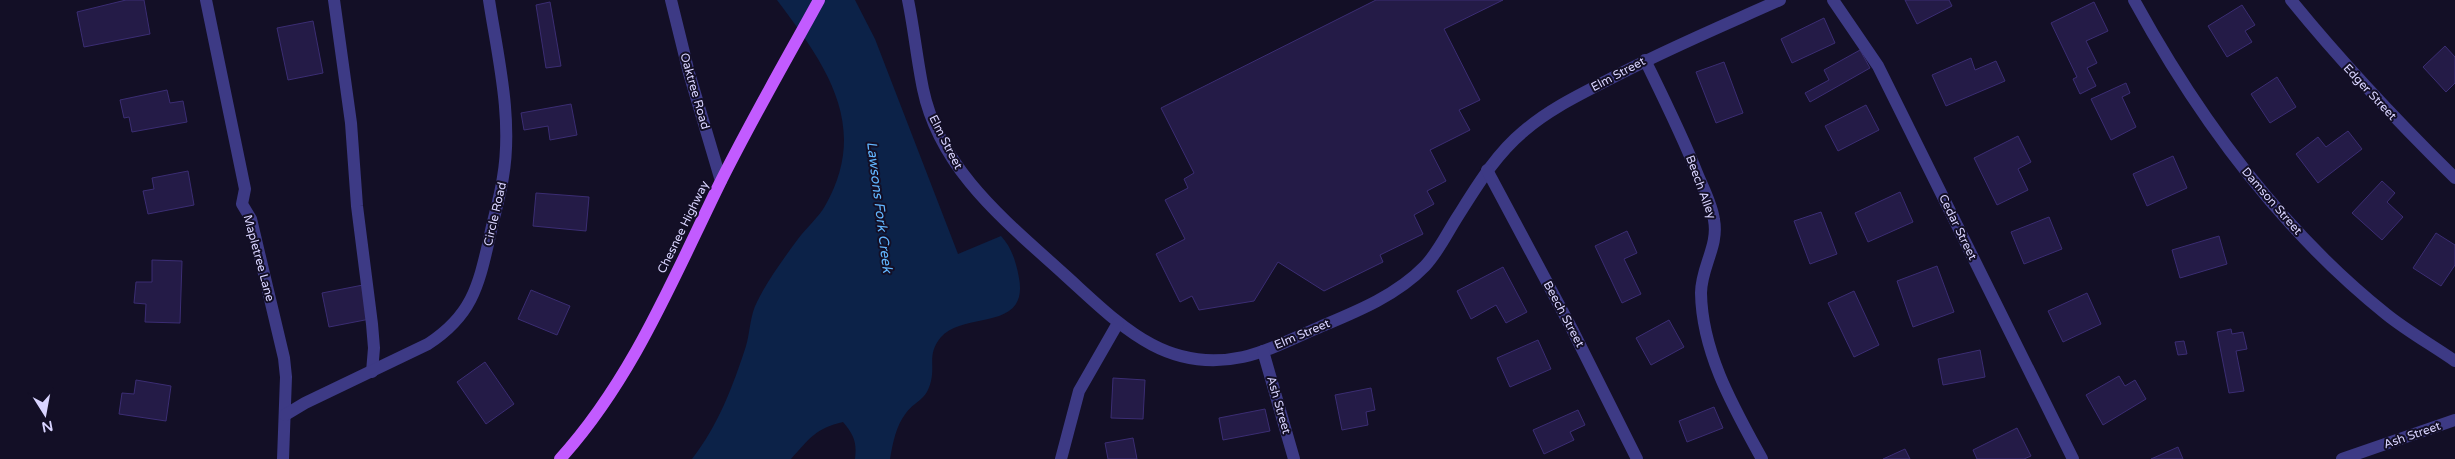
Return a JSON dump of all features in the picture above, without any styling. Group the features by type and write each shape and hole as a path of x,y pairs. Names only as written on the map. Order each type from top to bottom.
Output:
{"main road":[{"name":"Chesnee Highway","path":"560,459 607,398 637,350 721,181 819,0"}],"street":[{"name":"Mapletree Lane","path":"206,0 245,190 242,204 251,219 284,358 285,415 283,459"},
{"path":"334,0 351,123 358,206 372,324 374,348 372,372"},
{"name":"Circle Road","path":"285,415 305,403 428,344 446,332 469,306 480,279 503,177 506,150 504,98 489,0"},
{"name":"Oaktree Road","path":"672,0 689,73 721,181"},
{"name":"Elm Street","path":"908,0 923,91 937,129 965,179 1010,227 1118,323 1149,345 1184,357 1224,360 1263,351 1366,307 1403,285 1424,267 1438,250 1487,170 1508,146 1538,119 1645,60 1780,0"},
{"name":"Cedar Street","path":"1833,0 1878,66 2073,459"},
{"name":"Damson Street","path":"2134,0 2163,53 2200,110 2241,166 2302,236 2349,283 2388,316 2455,361"},
{"name":"Edger Street","path":"2291,0 2335,55 2379,103 2455,178"},
{"name":"Beech Alley","path":"1645,60 1676,123 1711,208 1715,234 1702,278 1704,323 1718,370 1732,404 1762,459"},
{"name":"Beech Street","path":"1487,170 1572,329 1637,459"},
{"path":"1061,459 1079,391 1118,323"},
{"name":"Ash Street","path":"1263,351 1294,459"},
{"name":"Ash Street","path":"2342,459 2455,420"}],"water":[{"name":"Lawsons Fork Creek","path":"777,0 855,0 875,39 958,254 1001,236 1011,250 1019,278 1019,295 1014,306 1005,314 964,324 951,329 941,337 934,349 929,388 924,396 910,408 900,423 895,434 890,459 855,459 856,448 854,439 843,422 819,431 791,459 692,459 710,433 730,391 746,346 757,302 801,235 825,206 838,177 844,149 843,123 836,97 825,72 795,24"}],"building":[{"path":"126,0 144,0 150,34 84,47 77,12"},
{"path":"1376,0 1503,0 1444,29 1480,100 1459,110 1470,130 1430,150 1446,181 1427,191 1434,204 1414,215 1423,234 1380,255 1383,262 1324,291 1278,262 1254,301 1199,310 1192,296 1180,302 1156,254 1185,239 1165,200 1188,188 1184,179 1194,173 1161,108"},
{"path":"1905,0 1949,0 1952,6 1917,24"},
{"path":"550,2 561,66 546,68 536,5"},
{"path":"2094,2 2108,31 2086,41 2097,63 2087,68 2096,86 2080,94 2073,79 2077,77 2051,23"},
{"path":"2242,5 2255,25 2245,31 2252,42 2227,57 2208,26"},
{"path":"1824,18 1835,43 1792,63 1781,39"},
{"path":"313,21 323,73 288,80 277,28"},
{"path":"2445,46 2455,57 2455,83 2446,92 2423,67"},
{"path":"1860,50 1870,68 1810,102 1805,93 1829,80 1824,70"},
{"path":"1971,58 1975,70 1996,61 2005,81 1946,106 1932,75"},
{"path":"1724,62 1743,113 1716,123 1696,72"},
{"path":"2277,77 2296,107 2270,123 2251,94"},
{"path":"2126,83 2130,93 2122,97 2136,127 2111,140 2091,99"},
{"path":"167,90 170,103 183,101 187,122 132,132 129,117 124,118 120,100"},
{"path":"571,104 577,135 550,140 548,126 524,130 521,113"},
{"path":"1866,105 1879,130 1838,151 1825,126"},
{"path":"2348,131 2362,149 2318,183 2296,154 2318,137 2326,147"},
{"path":"2018,136 2031,162 2018,169 2028,190 1997,205 1974,158"},
{"path":"2173,156 2187,188 2147,206 2133,174"},
{"path":"188,171 194,205 148,214 143,191 154,189 152,178"},
{"path":"2382,181 2395,193 2387,202 2403,217 2382,240 2352,213"},
{"path":"1900,192 1913,222 1868,242 1855,213"},
{"path":"536,193 589,197 586,231 533,226"},
{"path":"1821,212 1837,254 1810,264 1794,221"},
{"path":"2049,217 2062,249 2024,264 2011,232"},
{"path":"1627,231 1637,253 1624,259 1641,294 1622,303 1595,246"},
{"path":"2436,233 2455,245 2455,265 2441,286 2413,268"},
{"path":"2219,236 2227,264 2180,278 2172,250"},
{"path":"152,260 182,261 180,323 145,322 146,304 134,303 136,282 152,282"},
{"path":"1937,266 1954,312 1913,327 1897,281"},
{"path":"1503,267 1527,312 1506,323 1496,305 1471,319 1457,291"},
{"path":"363,285 370,319 329,327 322,293"},
{"path":"531,290 570,306 557,335 518,319"},
{"path":"1854,291 1879,345 1854,357 1828,303"},
{"path":"2087,293 2101,324 2063,342 2048,311"},
{"path":"1669,320 1684,347 1651,365 1636,338"},
{"path":"2231,329 2232,334 2243,332 2247,349 2236,351 2244,391 2229,393 2217,332"},
{"path":"1538,340 1551,369 1510,387 1497,358"},
{"path":"2184,341 2187,354 2178,355 2175,342"},
{"path":"1980,350 1985,377 1943,385 1938,359"},
{"path":"485,362 514,404 486,424 457,382"},
{"path":"2119,376 2125,386 2135,380 2146,399 2103,425 2086,395"},
{"path":"1113,378 1145,380 1143,419 1111,418"},
{"path":"136,380 171,386 166,421 119,414 122,393 134,394"},
{"path":"1371,388 1375,410 1366,412 1368,425 1342,430 1335,395"},
{"path":"1714,407 1723,428 1687,442 1679,421"},
{"path":"1265,409 1270,431 1223,440 1219,418"},
{"path":"1578,410 1585,425 1570,432 1574,440 1544,454 1533,430"},
{"path":"2017,428 2031,456 2024,459 1977,459 1973,450"},
{"path":"1133,438 1137,459 1108,459 1105,443"},
{"path":"2178,447 2183,459 2151,459"},
{"path":"1905,449 1910,459 1883,459"}]}
